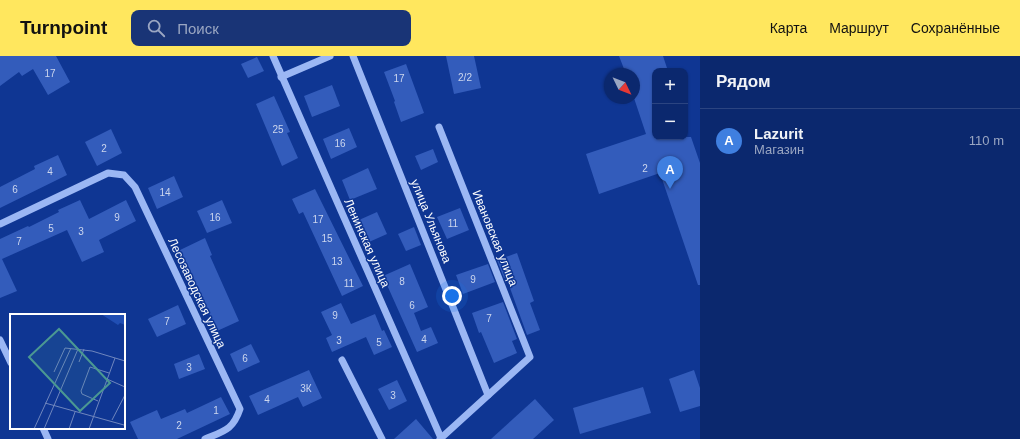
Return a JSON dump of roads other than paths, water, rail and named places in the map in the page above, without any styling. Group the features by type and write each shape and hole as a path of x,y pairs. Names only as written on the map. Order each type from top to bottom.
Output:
{"street":[{"name":"Ленинская улица","path":"273,56 441,438"},
{"path":"281,77 330,56"},
{"name":"улица Ульянова","path":"353,56 488,395"},
{"name":"Ивановская улица","path":"439,127 530,357 488,395"},
{"name":"Лесозаводская улица","path":"0,224 108,173 124,175 135,187 240,409 236,422 224,431 205,439"},
{"path":"0,340 10,360"},
{"path":"342,360 382,439"},
{"path":"441,438 488,395"},
{"path":"43,429 48,439"}],"place":[{"name":"Lazurit","path":"670,189"}]}
